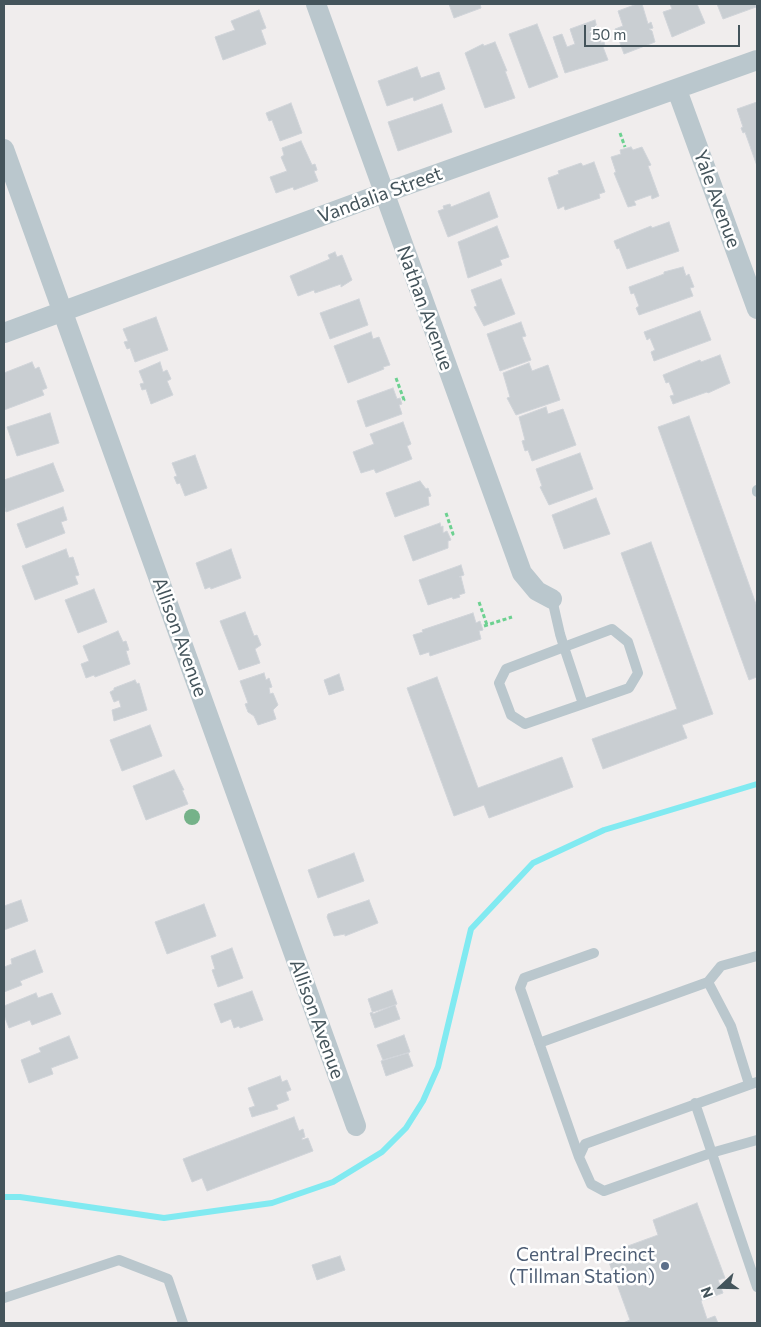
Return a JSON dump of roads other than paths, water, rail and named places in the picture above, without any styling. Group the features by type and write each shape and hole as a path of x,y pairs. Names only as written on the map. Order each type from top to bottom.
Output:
{"street":[{"name":"Nathan Avenue","path":"316,4 522,572 537,590 552,599"},
{"name":"Vandalia Street","path":"4,333 384,193 757,60"},
{"name":"Yale Avenue","path":"677,90 757,309"},
{"name":"Allison Avenue","path":"4,149 356,1126"}],"lane":[{"path":"552,599 564,647 583,704"},
{"path":"612,629 628,642 638,673 629,688 583,704 525,724 511,715 499,683 506,669 612,629"},
{"path":"594,953 524,978 520,988 579,1156 591,1184 604,1191 711,1153 757,1140"},
{"path":"540,1043 708,982 721,966 757,956"},
{"path":"579,1156 585,1144 753,1083 731,1026 708,982"},
{"path":"695,1103 757,1287"},
{"path":"4,1298 119,1260 168,1279 183,1323"}],"waterway":[{"path":"4,1197 20,1197 164,1218 272,1203 333,1182 382,1152 406,1128 423,1101 438,1067 471,929 533,863 604,830 757,784"}],"place":[{"name":"Central Precinct (Tillman Station)","path":"665,1266"}]}
